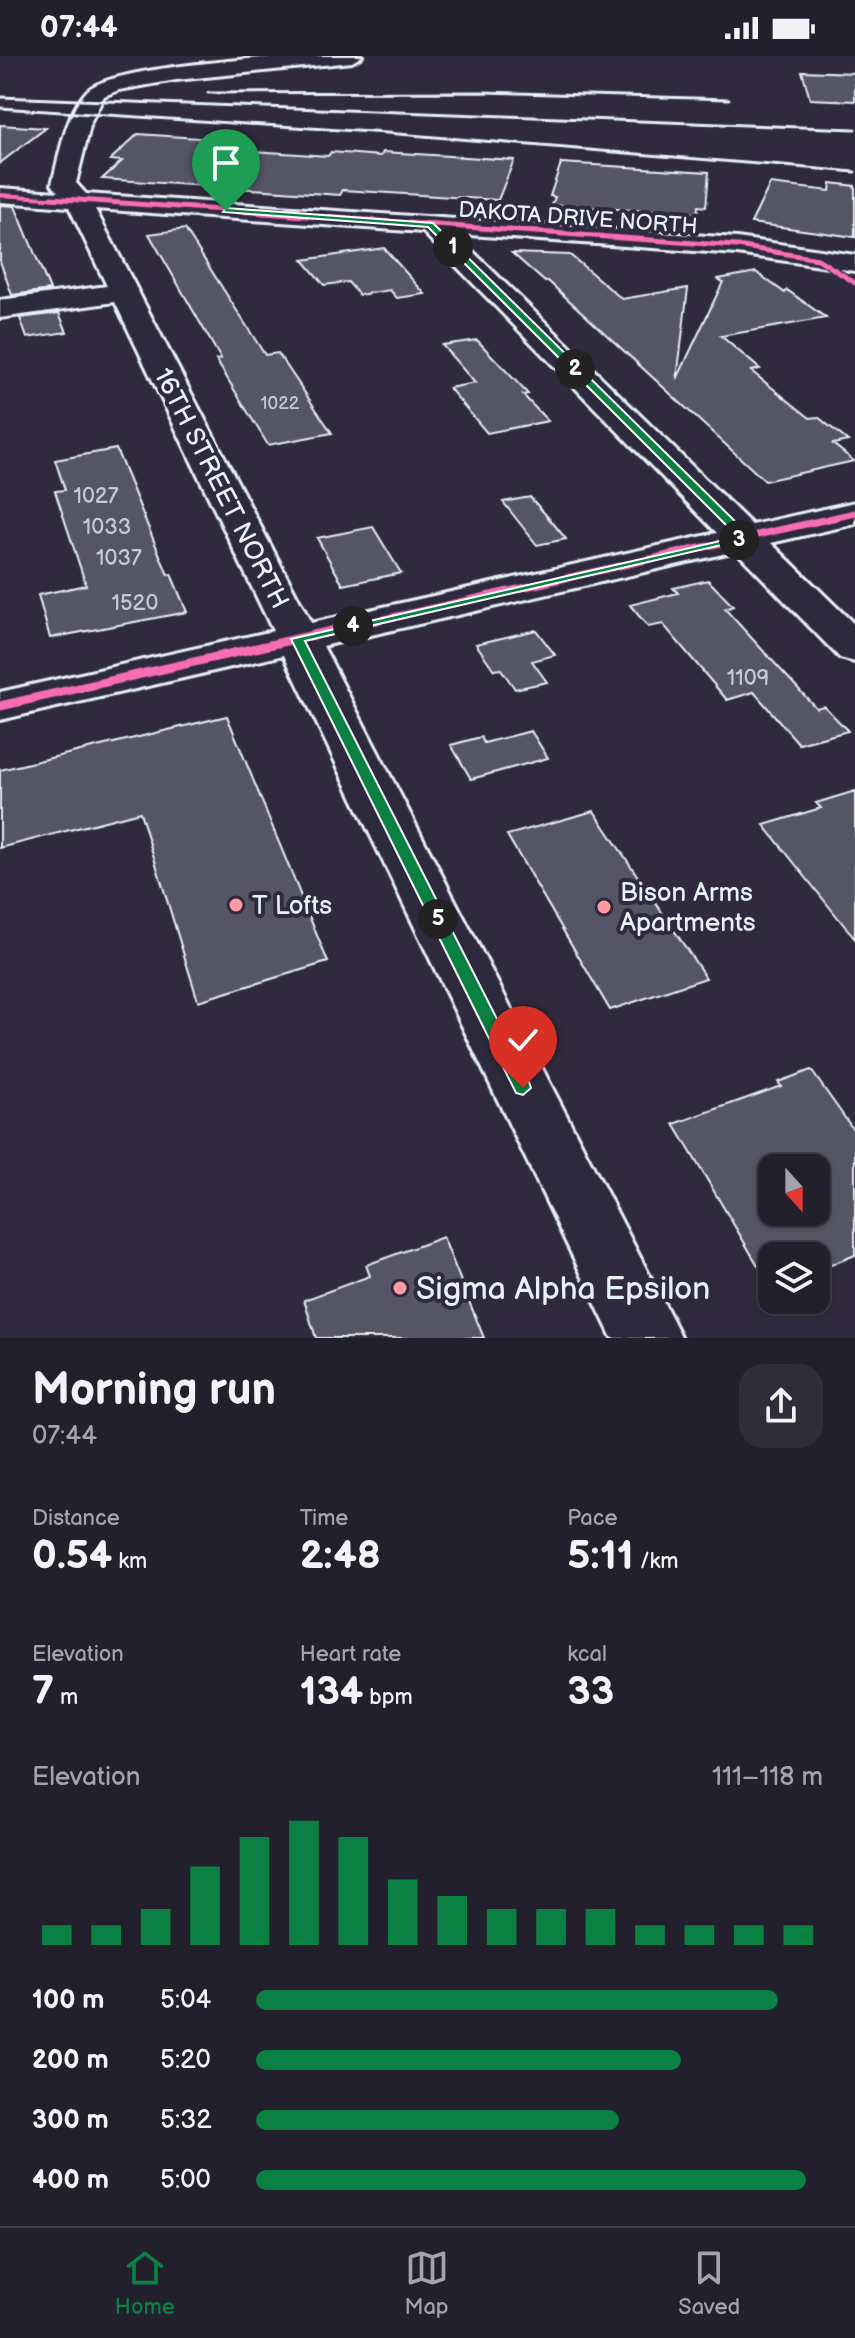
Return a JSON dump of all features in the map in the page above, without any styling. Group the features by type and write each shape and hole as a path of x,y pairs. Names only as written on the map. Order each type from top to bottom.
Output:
{"street":[{"path":"254,61 352,56"},
{"name":"16TH STREET NORTH","path":"254,61 124,82 95,93 85,114 64,184 78,200 648,1338"},
{"name":"DAKOTA DRIVE NORTH","path":"0,195 737,246 855,263"},
{"path":"431,225 855,649"},
{"path":"818,259 855,283"},
{"path":"0,309 124,292"},
{"path":"0,706 855,513"}],"building":[{"path":"802,71 855,73 855,101 810,99"},
{"path":"0,125 46,128 0,163"},
{"path":"138,134 229,140 221,149 328,156 331,152 381,156 383,152 514,160 498,200 343,190 340,195 102,179 122,161 110,160"},
{"path":"561,163 709,172 706,207 698,206 697,214 552,205 555,197 550,196"},
{"path":"831,183 855,186 855,237 751,223 770,184 830,191"},
{"path":"0,205 15,206 50,290 12,295 0,261"},
{"path":"185,229 265,355 278,353 332,433 268,445 216,360 221,359 149,234"},
{"path":"384,248 425,294 397,298 390,290 359,295 348,282 324,285 303,260"},
{"path":"512,253 570,255 622,299 688,288 677,379 723,282 718,279 756,272 785,293 787,290 826,318 721,336 760,369 751,371 810,418 818,417 848,441 833,444 854,461 765,481 548,281 545,282"},
{"path":"59,313 67,332 27,338 20,318"},
{"path":"477,340 528,394 523,395 548,421 487,433 449,388 475,383 442,345"},
{"path":"116,449 168,575 171,574 187,612 50,638 38,595 86,585 55,491 65,490 55,460"},
{"path":"530,497 566,539 537,545 503,502"},
{"path":"373,527 401,573 343,585 317,538"},
{"path":"708,580 733,606 725,609 816,708 824,706 848,731 799,744 754,692 727,700 663,624 648,627 630,605 678,593 673,588"},
{"path":"536,630 555,655 532,661 547,682 515,689 501,669 494,670 476,644"},
{"name":"T Lofts","path":"227,716 328,962 198,1001 140,812 0,848 0,770"},
{"path":"531,731 548,758 471,779 451,745 481,737 484,743"},
{"path":"855,791 855,939 764,825 821,808 816,803"},
{"name":"Bison Arms Apartments","path":"594,811 706,978 610,1010 507,835"},
{"path":"811,1070 855,1132 855,1255 830,1265 830,1242 758,1242 758,1265 674,1124 781,1086 778,1082"},
{"name":"Sigma Alpha Epsilon","path":"443,1237 484,1338 316,1338 304,1300 370,1276 366,1265"}],"railway":[{"path":"208,93 482,92 729,99"},
{"path":"0,97 855,129"},
{"path":"0,108 386,133 855,172"}],"cycle path":[{"path":"0,195 737,246 818,259 855,283"},
{"path":"0,706 855,513"}],"place":[{"name":"T Lofts","path":"236,905"},
{"name":"Bison Arms Apartments","path":"604,907"},
{"name":"Sigma Alpha Epsilon","path":"400,1288"}],"route":[{"path":"226,211 431,225 746,538 297,639 523,1088"}]}
